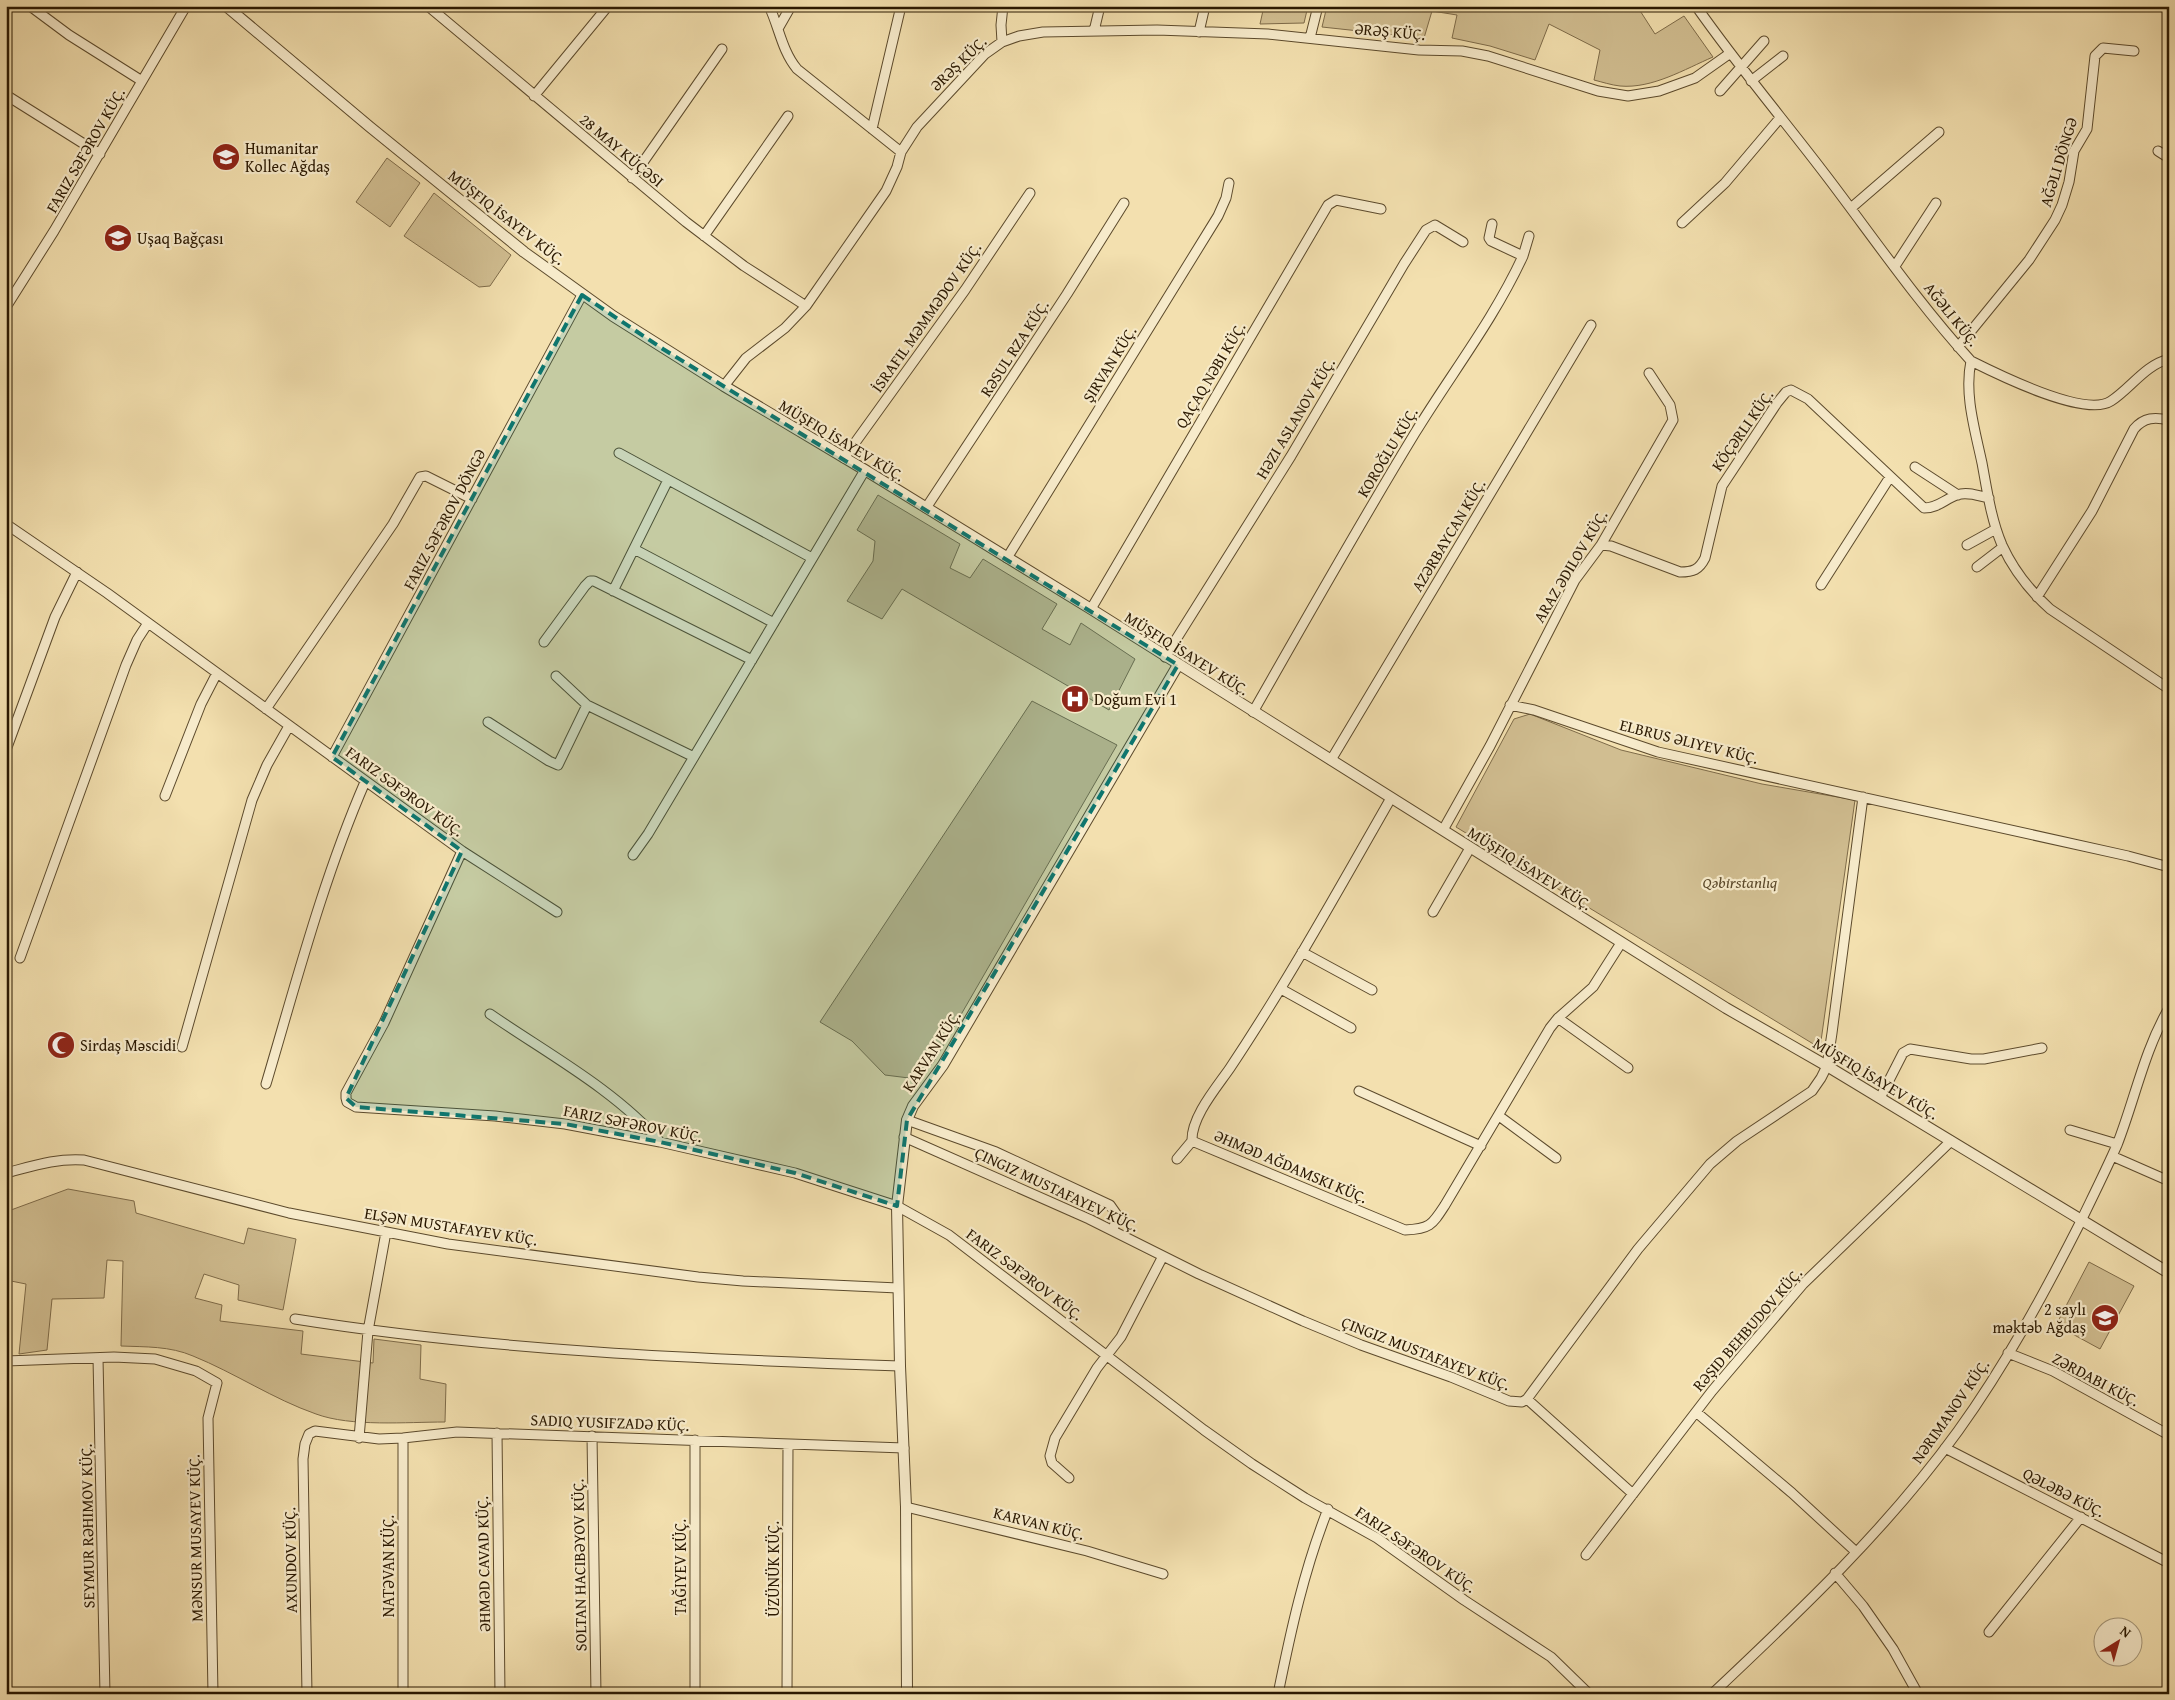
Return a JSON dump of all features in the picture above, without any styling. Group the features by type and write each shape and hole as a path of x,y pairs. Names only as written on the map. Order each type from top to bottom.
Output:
{"street":[{"path":"30,6 69,35 142,81"},
{"name":"FARIZ SƏFƏROV KÜÇ.","path":"6,307 54,231 186,6"},
{"name":"MÜŞFIQ İSAYEV KÜÇ.","path":"226,6 524,252 582,295 663,349 865,470 1090,609 1726,1008 1827,1066 2169,1273"},
{"path":"534,96 608,6"},
{"path":"769,6 779,27 784,49 789,60 797,69 901,152"},
{"path":"779,27 791,6"},
{"path":"872,129 901,6"},
{"path":"1002,42 1003,6"},
{"path":"1094,31 1100,6"},
{"path":"1199,32 1205,6"},
{"path":"1310,38 1318,6"},
{"name":"AĞƏLI KÜÇ.","path":"1696,6 1729,54 1851,208 1942,330 1971,361 1968,386 1996,529 2003,547 2019,573 2037,597 2069,624 2123,657 2169,689"},
{"name":"28 MAY KÜÇƏSI","path":"433,8 534,96 704,236 744,266 806,306"},
{"name":"ƏRƏŞ KÜÇ.","path":"724,386 746,358 785,328 806,306 886,191 897,167 901,152 917,127 985,54 1002,42 1020,36 1043,32 1094,31 1268,34 1470,53 1488,56 1598,91 1628,96 1659,91 1695,78 1729,54"},
{"path":"1720,91 1764,41"},
{"name":"AĞƏLI DÖNGƏ","path":"1958,347 2029,260 2055,220 2066,190 2074,151 2087,129 2095,56 2103,48 2134,50"},
{"path":"632,178 722,49"},
{"path":"1751,81 1783,56"},
{"path":"6,95 100,154"},
{"path":"704,236 788,116"},
{"path":"1682,223 1725,183 1780,118"},
{"path":"1851,208 1939,132"},
{"path":"2158,151 2169,158"},
{"name":"ŞIRVAN KÜÇ.","path":"1007,558 1218,216 1226,198 1229,183"},
{"name":"İSRAFIL MƏMMƏDOV KÜÇ.","path":"844,458 965,290 1030,193"},
{"name":"QAÇAQ NƏBI KÜÇ.","path":"1090,609 1328,205 1336,200 1381,209"},
{"name":"RƏSUL RZA KÜÇ.","path":"926,508 1068,294 1124,203"},
{"path":"1894,266 1936,203"},
{"path":"1492,224 1489,238 1491,241 1522,256"},
{"name":"HƏZI ASLANOV KÜÇ.","path":"1166,657 1291,456 1426,230 1435,225 1463,242"},
{"name":"KOROĞLU KÜÇ.","path":"1253,712 1408,444 1489,320 1522,256 1529,236"},
{"name":"FARIZ SƏFƏROV DÖNGƏ","path":"332,757 582,295"},
{"name":"AZƏRBAYCAN KÜÇ.","path":"1331,760 1591,325"},
{"path":"1971,361 2049,394 2071,401 2100,405 2110,402 2155,364 2169,359"},
{"name":"ARAZ ƏDILOV KÜÇ.","path":"1443,830 1490,746 1575,580 1601,545 1673,420 1670,405 1649,373"},
{"name":"KÖÇƏRLI KÜÇ.","path":"1601,545 1611,546 1680,572 1692,572 1701,567 1705,558 1722,486 1777,403 1786,392 1791,390 1808,399 1924,508 1932,508 1958,494"},
{"path":"2037,597 2092,512 2134,429 2148,418 2169,420"},
{"path":"619,453 812,558"},
{"path":"1915,467 1958,494 1967,493 1989,498"},
{"path":"633,855 648,834 865,470"},
{"path":"266,709 393,524 420,477 426,476 472,499"},
{"path":"1821,585 1890,477"},
{"path":"613,591 668,480"},
{"name":"FARIZ SƏFƏROV KÜÇ.","path":"6,524 77,572 462,851 384,1023 346,1093 348,1102 356,1107 495,1116 565,1124 660,1142 795,1173 897,1206 949,1235 1204,1430 1252,1464 1285,1486 1372,1534 1464,1600 1536,1647 1574,1678 1589,1694"},
{"path":"1967,545 1996,529"},
{"path":"1977,567 2003,547"},
{"path":"634,549 774,623"},
{"path":"6,750 55,617 77,572"},
{"path":"544,642 584,586 590,582 613,591 752,660"},
{"path":"20,958 126,665 137,640 148,623"},
{"name":"KARVAN KÜÇ.","path":"907,1694 906,1507 900,1366 897,1206 907,1120 913,1106 936,1075 958,1039 1178,665"},
{"path":"165,796 201,704 217,674"},
{"path":"556,676 587,705 694,757"},
{"name":"ELBRUS ƏLIYEV KÜÇ.","path":"1510,704 1534,710 1658,752 2128,856 2169,867"},
{"path":"488,722 549,762 558,765 587,705"},
{"path":"182,1047 252,800 267,765 289,726"},
{"path":"266,1084 327,881 348,822 365,782"},
{"path":"1827,1066 1863,797"},
{"name":"ƏHMƏD AĞDAMSKI KÜÇ.","path":"1391,798 1281,989 1204,1106 1192,1131 1192,1141 1405,1230 1422,1229 1434,1222 1558,1018 1594,987 1621,943"},
{"path":"1433,912 1470,848"},
{"path":"462,851 557,912"},
{"path":"1302,952 1372,990"},
{"path":"1281,989 1351,1028"},
{"name":"NƏRIMANOV KÜÇ.","path":"1712,1694 1835,1573 1886,1518 1945,1448 1987,1387 2008,1353 2081,1220 2112,1156 2150,1047 2169,1008"},
{"path":"490,1014 616,1099 638,1118 660,1142"},
{"path":"1558,1018 1628,1068"},
{"path":"1880,1098 1904,1053 1910,1049 1984,1059 2042,1048"},
{"name":"ÇINGIZ MUSTAFAYEV KÜÇ.","path":"904,1137 1113,1231 1294,1317 1362,1345 1452,1377 1509,1401 1522,1402 1527,1399 1638,1248 1687,1189 1724,1150 1812,1091 1827,1066"},
{"path":"1358,1091 1481,1146"},
{"path":"1499,1116 1556,1158"},
{"path":"907,1120 996,1152 1110,1205 1117,1214 1113,1231"},
{"path":"2070,1130 2117,1144"},
{"path":"1178,1159 1192,1141"},
{"name":"RƏŞID BEHBUDOV KÜÇ.","path":"1586,1555 1696,1412 1803,1284 1952,1141"},
{"path":"2112,1156 2169,1181"},
{"name":"ELŞƏN MUSTAFAYEV KÜÇ.","path":"6,1173 66,1158 84,1160 289,1213 448,1244 698,1277 743,1281 898,1288"},
{"path":"358,1438 368,1331 386,1232"},
{"path":"1069,1478 1052,1463 1050,1456 1055,1438 1093,1374 1121,1337 1163,1256"},
{"path":"295,1319 368,1331 439,1339 675,1358 900,1366"},
{"name":"ZƏRDABI KÜÇ.","path":"2008,1353 2052,1371 2169,1435"},
{"path":"6,1361 98,1358"},
{"name":"MƏNSUR MUSAYEV KÜÇ.","path":"98,1358 155,1359 196,1371 217,1384 208,1418 213,1694"},
{"name":"SEYMUR RƏHIMOV KÜÇ.","path":"98,1358 105,1694"},
{"path":"1527,1399 1633,1494"},
{"path":"1696,1412 1792,1493 1855,1551"},
{"name":"SADIQ YUSIFZADƏ KÜÇ.","path":"315,1431 358,1438 403,1438 457,1432 904,1448"},
{"name":"AXUNDOV KÜÇ.","path":"307,1694 303,1459 305,1444 309,1434 315,1431"},
{"name":"ƏHMƏD CAVAD KÜÇ.","path":"497,1433 500,1694"},
{"path":"592,1436 596,1694"},
{"name":"NATƏVAN KÜÇ.","path":"403,1438 403,1694"},
{"path":"695,1440 695,1694"},
{"name":"ÜZÜNÜK KÜÇ.","path":"788,1444 788,1694"},
{"name":"QƏLƏBƏ KÜÇ.","path":"1945,1448 2169,1563"},
{"name":"KARVAN KÜÇ.","path":"906,1507 1087,1550 1163,1574"},
{"path":"1278,1694 1294,1614 1309,1557 1328,1509"},
{"path":"1989,1632 2081,1517"},
{"path":"1835,1573 1863,1606 1893,1649 1918,1694"}],"highlighted area":[{"path":"582,295 663,349 1178,665 907,1120 897,1206 795,1173 660,1142 565,1124 356,1107 346,1098 462,851 332,757"}],"green space":[{"path":"1264,6 1308,6 1304,23 1260,24"},
{"path":"1327,6 1637,6 1655,34 1684,16 1713,57 1656,81 1632,86 1620,86 1594,80 1600,50 1549,24 1535,60 1490,46 1452,38 1457,15 1432,11 1424,38 1322,27"},
{"path":"387,158 420,183 390,227 356,202"},
{"path":"434,193 511,255 490,286 479,287 404,236"},
{"path":"878,495 960,544 950,568 970,578 983,559 1057,604 1042,629 1070,645 1081,623 1135,659 1109,710 902,589 882,619 847,601 873,561 875,541 857,530"},
{"path":"1032,701 1117,745 933,1063 917,1079 885,1075 852,1041 820,1022"},
{"name":"Qəbirstanlıq","path":"1530,714 1621,750 1762,784 1855,800 1820,1048 1456,827 1514,719"},
{"path":"68,1189 134,1201 136,1213 244,1244 248,1228 296,1239 283,1310 238,1300 239,1285 204,1274 195,1298 222,1305 220,1321 303,1331 301,1354 373,1363 374,1339 421,1345 420,1379 446,1384 445,1422 379,1423 330,1418 300,1408 224,1370 184,1353 157,1348 121,1346 123,1261 107,1260 104,1298 52,1299 47,1350 19,1354 26,1284 6,1280 6,1232 11,1210"},
{"path":"2089,1262 2134,1286 2100,1349 2056,1325"}],"place":[{"name":"Humanitar Kollec Ağdaş","path":"226,157"},
{"name":"Uşaq Bağçası","path":"118,238"},
{"name":"Doğum Evi 1","path":"1075,699"},
{"name":"Sirdaş Məscidi","path":"61,1045"},
{"name":"2 saylı məktəb Ağdaş","path":"2105,1318"}]}
